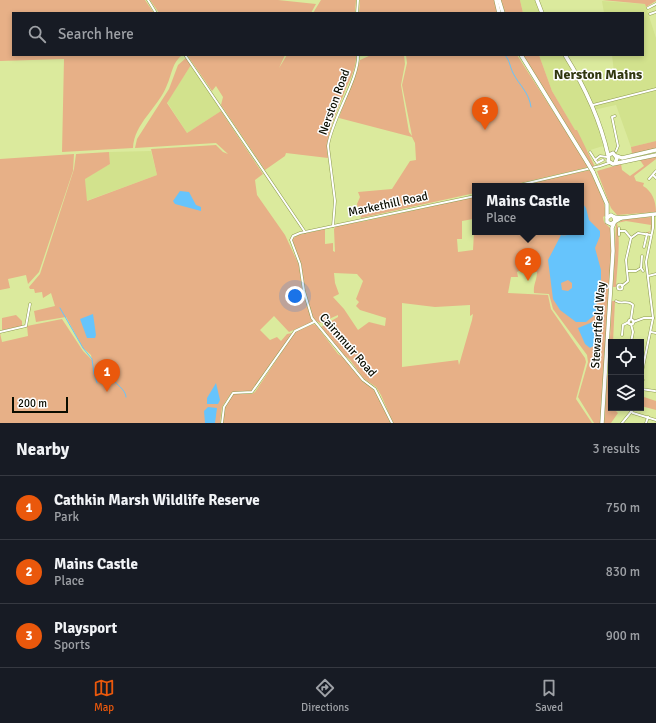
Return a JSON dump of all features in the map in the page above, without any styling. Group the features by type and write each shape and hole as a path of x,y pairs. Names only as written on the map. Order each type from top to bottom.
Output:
{"street":[{"path":"148,0 155,12"},
{"path":"357,12 358,0"},
{"path":"497,0 499,12"},
{"path":"497,0 503,12"},
{"path":"538,0 542,12"},
{"path":"648,8 656,4"},
{"path":"650,14 656,12"},
{"path":"187,56 305,232 300,233"},
{"name":"Nerston Road","path":"333,226 335,201 328,146 339,107 354,74 358,56"},
{"path":"520,56 593,172 602,191 608,210 614,219"},
{"path":"566,56 593,105 607,149 613,154 622,158 656,155"},
{"path":"593,105 656,89"},
{"path":"609,163 618,146 613,117 611,114"},
{"path":"528,183 609,163 615,163 656,150"},
{"path":"590,152 597,163 603,160"},
{"path":"595,160 600,156 613,154"},
{"path":"613,154 615,163"},
{"path":"649,179 656,171"},
{"path":"653,175 656,178"},
{"name":"Markethill Road","path":"305,232 472,197"},
{"path":"608,210 606,220 612,228"},
{"path":"607,217 614,219 654,214 653,228 646,256 653,318 641,375"},
{"path":"609,224 614,219"},
{"name":"Stewartfield Way","path":"602,423 613,251 612,228 614,219"},
{"name":"Cairnmuir Road","path":"302,228 300,233 293,236 291,244 300,264 304,292 314,322 328,336 337,349 352,364 364,380 375,389 392,423"},
{"path":"619,228 619,235"},
{"path":"620,231 625,231 631,238"},
{"path":"622,286 628,281 626,260 631,238 638,233 651,235"},
{"path":"644,247 647,234"},
{"path":"642,256 641,268 643,270"},
{"path":"628,271 636,271 641,268"},
{"path":"648,276 656,274"},
{"path":"616,301 622,300 633,305 633,332 631,339"},
{"path":"0,332 26,326 30,304"},
{"path":"622,335 623,325 644,318 653,318"},
{"path":"222,423 224,407 233,393 252,392 295,331 314,322"},
{"path":"651,332 656,334"},
{"path":"644,390 656,392"},
{"path":"622,423 631,412 656,420"},
{"path":"646,423 648,417"}],"shaded area":[{"path":"0,0 145,0 153,12 12,12 12,56 181,56 174,65 163,93 142,123 134,139 133,148 62,152 64,59 0,61"},
{"path":"150,0 278,0 316,4 312,12 158,12"},
{"path":"321,0 356,0 355,12 314,12"},
{"path":"360,0 495,0 498,12 359,12"},
{"path":"500,0 520,0 523,12 505,12"},
{"path":"520,0 537,0 541,12 523,12"},
{"path":"602,0 656,1 646,7 645,4"},
{"path":"602,1 645,4 656,38 656,141 631,147 616,105 593,110 603,146 587,151 552,91 539,56 564,56 575,73 583,77 614,72 612,56 644,56 644,12 604,12"},
{"path":"188,56 285,56 279,68 286,56 356,56 354,71 329,134 327,150 328,158 286,153 285,156 265,170 221,105 223,97 216,86 212,91"},
{"path":"369,56 404,56 405,64 401,85 409,132 412,136 402,85 407,63 406,56 518,56 589,167 521,183 472,183 472,194 361,218 357,204 360,197 358,192 392,189 410,161 416,160 415,143 412,137 339,118 360,60"},
{"path":"524,56 539,56 552,91 575,130 577,130 595,167 592,166"},
{"path":"186,58 191,65 167,103 187,133 221,111 263,174 255,180 257,195 285,235 299,265 302,288 313,322 289,332 274,316 260,330 270,340 277,337 281,341 287,334 292,333 255,390 250,392 232,392 222,407 220,423 0,423 0,333 2,342 28,336 27,326 62,319 83,351 92,360 91,355 83,348 66,317 36,322 34,311 55,306 51,293 43,298 42,292 35,293 34,289 30,289 29,287 40,274 74,169 76,154 109,152 110,164 85,179 87,201 157,175 151,149 216,145 223,152 228,154 216,143 135,148 137,139 169,89 178,65"},
{"path":"191,65 221,111 187,133 167,102"},
{"path":"656,141 656,149 632,154 631,147"},
{"path":"151,151 157,175 86,201 85,178 110,164 109,152"},
{"path":"74,154 73,171 39,272 28,284 26,275 8,279 10,288 0,290 0,159"},
{"path":"656,156 656,159 634,176 636,181 644,183 643,186 651,194 654,200 656,212 617,215 611,208 597,171 621,164 622,170 630,176 644,166 640,160"},
{"path":"590,170 604,202 606,215 603,217 604,222 611,229 612,251 601,423 594,423 578,397 588,362 587,355 553,309 549,294 534,293 537,272 522,272 521,270 517,272 518,277 511,277 508,293 548,295 551,309 585,358 586,362 576,399 592,423 393,423 376,387 363,378 350,360 337,349 321,327 338,317 338,315 320,323 313,319 305,294 302,270 292,239 298,235 325,229 325,244 333,243 333,251 335,252 334,229 336,226 472,197 472,219 462,221 462,239 457,239 458,252 473,250 474,235 584,235 584,183 532,183","holes":["334,273 357,274 363,281 356,299 359,302 356,306 360,310 386,318 385,326 369,322 358,330 344,309 333,297 339,294 335,283","402,303 435,307 470,305 470,316 473,314 472,320 459,365 458,360 402,367"]},
{"path":"651,217 652,227 650,231 651,225 626,221 618,223 624,219"},
{"path":"617,223 619,238 616,287 613,287 616,224"},
{"path":"612,301 615,301 613,339 610,339"},
{"path":"16,315 22,321 22,326 2,330 2,318"},
{"path":"313,324 316,325 338,354 347,360 360,378 375,390 392,423 222,423 224,408 233,394 252,394 255,392 295,332"},
{"path":"608,374 608,411 616,411 618,413 611,423 604,423"},
{"path":"644,397 656,401 656,410 644,407"}],"water":[{"path":"180,191 189,192 196,205 201,207 201,211 175,204 173,201"},
{"path":"584,205 589,220 600,231 600,236 595,248 601,270 596,314 586,322 576,322 560,310 553,299 548,260 561,235 567,236 564,235 584,235","holes":["568,280 572,283 572,288 568,291 562,290 561,283"]},
{"path":"93,314 96,335 95,338 87,338 80,319"},
{"path":"595,321 598,323 595,345 590,348 585,344 578,328"},
{"path":"216,383 220,400 218,404 207,404 207,398"},
{"path":"208,407 217,408 215,423 205,423 204,411"}],"waterway":[{"path":"506,56 515,77 528,97 531,107"},
{"path":"60,308 83,348 92,359 97,383"},
{"path":"110,367 111,377 123,390 126,397"}],"place":[{"name":"Playsport","path":"485,130"},
{"name":"Mains Castle","path":"528,281"},
{"name":"Cathkin Marsh Wildlife Reserve","path":"107,392"}],"district":[{"name":"Nerston Mains","path":"598,74"}]}
